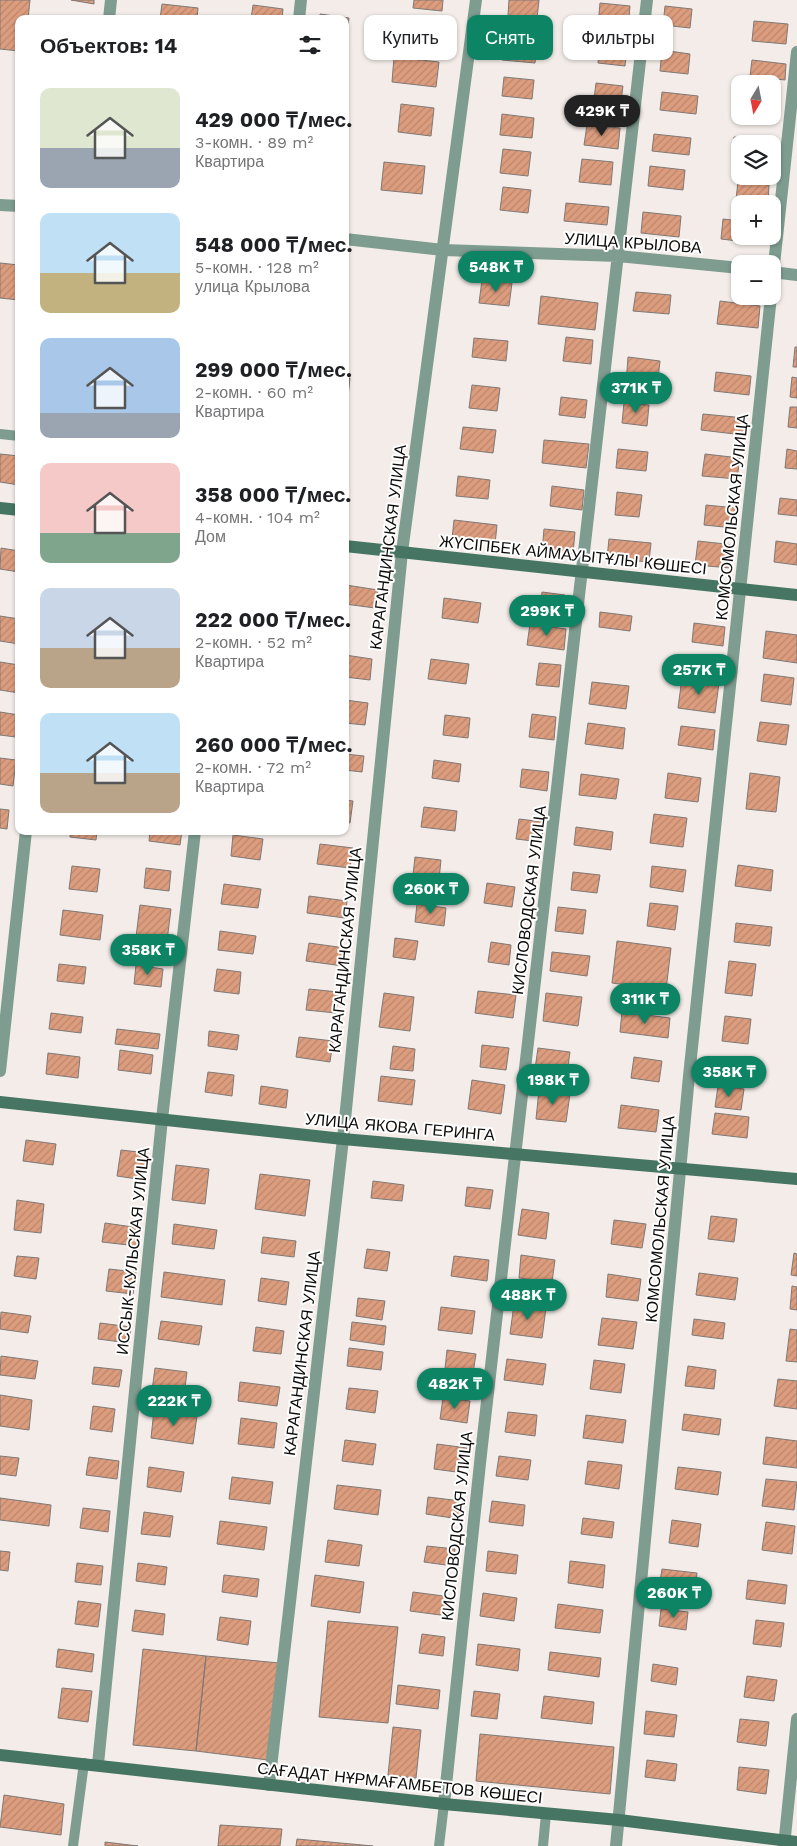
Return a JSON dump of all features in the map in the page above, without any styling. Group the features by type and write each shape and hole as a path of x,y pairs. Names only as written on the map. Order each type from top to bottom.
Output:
{"street":[{"path":"109,15 111,0"},
{"path":"299,15 301,0"},
{"name":"КАРАГАНДИНСКАЯ УЛИЦА","path":"269,1785 343,1139 402,552 444,250 476,0"},
{"name":"КИСЛОВОДСКАЯ УЛИЦА","path":"444,1804 647,0"},
{"path":"775,255 797,52"},
{"path":"0,205 15,206"},
{"name":"УЛИЦА КРЫЛОВА","path":"349,239 444,250 618,256 731,267"},
{"path":"781,276 797,275"},
{"name":"КОМСОМОЛЬСКАЯ УЛИЦА","path":"616,1846 681,1169 770,305"},
{"path":"0,508 15,510"},
{"name":"ЖҮСІПБЕК АЙМАУЫТҰЛЫ КӨШЕСІ","path":"349,546 797,595"},
{"path":"0,1071 26,835"},
{"name":"ИССЫК-КУЛЬСКАЯ УЛИЦА","path":"98,1764 162,1119 195,835"},
{"name":"УЛИЦА ЯКОВА ГЕРИНГА","path":"0,1102 343,1139 797,1179"},
{"path":"788,1843 797,1719"},
{"name":"САҒАДАТ НҰРМАҒАМБЕТОВ КӨШЕСІ","path":"0,1755 98,1764 444,1804 619,1820 788,1843"}],"lane":[{"path":"0,434 15,436"},
{"path":"73,1846 84,1763"},
{"path":"439,1846 444,1804"},
{"path":"543,1846 546,1814"}],"building":[{"path":"0,0 30,0 28,15 15,15 15,51 0,49"},
{"path":"71,0 94,0 94,4"},
{"path":"414,0 443,0 442,11 413,8"},
{"path":"509,0 539,0 537,15 508,15"},
{"path":"600,3 630,6 629,15 599,15"},
{"path":"162,4 198,8 197,15 161,15"},
{"path":"253,5 283,9 282,15 252,15"},
{"path":"665,6 692,9 690,28 673,26 673,15 664,15"},
{"path":"754,21 788,24 786,44 752,41"},
{"path":"673,52 690,54 688,74 660,71 661,60 673,60"},
{"path":"394,60 439,62 436,87 392,82"},
{"path":"502,60 535,60 535,63"},
{"path":"598,60 626,60 625,66 598,63"},
{"path":"752,60 786,64 785,80 781,80 781,75 750,75"},
{"path":"504,77 534,80 532,99 502,96"},
{"path":"596,83 623,86 620,109 593,107"},
{"path":"662,92 698,96 696,114 660,110"},
{"path":"401,104 434,108 431,136 398,132"},
{"path":"502,114 534,118 532,138 500,135"},
{"path":"587,125 620,128 618,149 584,145"},
{"path":"654,134 691,138 689,155 652,151"},
{"path":"503,149 531,152 528,176 500,173"},
{"path":"582,159 613,162 611,185 579,182"},
{"path":"384,162 425,166 422,194 381,190"},
{"path":"650,166 685,170 683,190 648,186"},
{"path":"738,185 769,185 768,195 737,195"},
{"path":"503,187 531,190 528,213 500,210"},
{"path":"566,203 609,207 607,225 564,221"},
{"path":"643,212 681,216 679,237 641,233"},
{"path":"723,219 731,220 731,240 721,239"},
{"path":"0,263 15,265 15,300 0,298"},
{"path":"482,280 512,283 509,306 479,303"},
{"path":"636,292 671,295 669,314 633,311"},
{"path":"541,296 598,303 595,330 538,324"},
{"path":"720,301 731,302 731,305 760,306 758,328 717,324"},
{"path":"566,337 593,340 591,364 563,361"},
{"path":"474,338 508,341 506,361 472,357"},
{"path":"795,347 797,347 797,367 793,367"},
{"path":"628,357 660,361 657,387 626,384"},
{"path":"716,372 751,376 749,395 714,391"},
{"path":"792,377 797,378 797,398 790,397"},
{"path":"472,385 500,388 497,411 469,408"},
{"path":"561,397 587,400 585,418 559,415"},
{"path":"624,403 649,405 647,426 622,423"},
{"path":"790,407 797,407 797,428 788,427"},
{"path":"703,414 745,418 743,435 701,430"},
{"path":"463,427 496,430 493,453 460,449"},
{"path":"544,440 589,444 586,468 542,463"},
{"path":"618,449 648,452 646,471 616,468"},
{"path":"787,449 797,451 797,469 785,468"},
{"path":"0,454 15,456 15,484 0,482"},
{"path":"705,454 740,458 737,479 702,476"},
{"path":"458,476 490,480 488,499 456,496"},
{"path":"552,486 584,490 582,510 550,506"},
{"path":"617,492 642,495 639,517 615,515"},
{"path":"780,498 797,500 797,516 778,514"},
{"path":"706,505 736,508 734,528 704,525"},
{"path":"454,520 497,525 495,544 452,539"},
{"path":"544,529 575,532 573,554 542,551"},
{"path":"609,539 651,543 649,562 607,558"},
{"path":"698,541 734,545 731,568 695,565"},
{"path":"776,541 797,544 797,565 774,562"},
{"path":"1,548 15,550 15,571 0,569"},
{"path":"349,585 378,590 375,608 349,605"},
{"path":"542,592 565,595 562,617 540,615"},
{"path":"444,598 481,603 478,623 442,618"},
{"path":"600,612 632,616 630,631 599,627"},
{"path":"0,616 15,618 15,643 0,641"},
{"path":"694,623 725,627 723,646 692,642"},
{"path":"530,624 566,629 564,650 527,645"},
{"path":"766,631 797,635 797,663 763,658"},
{"path":"349,656 372,659 370,680 349,677"},
{"path":"431,659 469,664 466,684 428,679"},
{"path":"0,662 15,664 15,692 0,690"},
{"path":"539,663 561,665 559,687 536,685"},
{"path":"764,674 794,678 791,705 761,701"},
{"path":"682,678 719,683 715,713 678,708"},
{"path":"592,682 629,686 626,709 589,704"},
{"path":"349,701 368,703 365,725 349,723"},
{"path":"0,712 15,714 15,737 0,735"},
{"path":"532,714 556,717 554,740 529,737"},
{"path":"445,715 470,718 468,738 443,735"},
{"path":"760,722 789,725 786,745 757,741"},
{"path":"588,723 625,728 623,749 585,744"},
{"path":"681,726 715,730 713,750 678,745"},
{"path":"349,754 364,756 362,772 349,770"},
{"path":"0,758 15,760 13,786 0,784"},
{"path":"434,760 461,764 459,782 432,778"},
{"path":"522,769 549,772 547,791 520,787"},
{"path":"668,773 701,778 698,802 665,798"},
{"path":"750,773 780,777 776,812 746,809"},
{"path":"581,774 619,779 616,799 579,795"},
{"path":"349,800 353,801 349,823"},
{"path":"424,807 457,811 455,831 421,827"},
{"path":"0,809 9,810 7,829 0,828"},
{"path":"654,814 687,818 683,847 650,843"},
{"path":"519,819 544,822 541,842 516,839"},
{"path":"576,827 613,832 611,850 574,845"},
{"path":"70,835 97,835 96,840 70,837"},
{"path":"150,835 181,835 180,845 149,841"},
{"path":"233,835 263,839 260,860 231,856"},
{"path":"320,844 353,848 350,868 317,864"},
{"path":"415,857 441,860 439,879 413,875"},
{"path":"738,865 773,870 771,891 735,886"},
{"path":"72,866 100,869 97,892 69,889"},
{"path":"652,866 686,870 683,892 650,887"},
{"path":"146,868 171,871 169,891 144,888"},
{"path":"573,872 600,875 597,893 571,890"},
{"path":"487,883 515,887 512,907 484,903"},
{"path":"224,884 261,889 258,908 221,904"},
{"path":"309,896 347,901 345,918 307,913"},
{"path":"650,903 678,906 675,930 647,926"},
{"path":"417,904 446,908 444,926 415,922"},
{"path":"140,905 171,909 167,941 136,937"},
{"path":"558,907 586,910 583,934 555,931"},
{"path":"63,910 103,915 100,940 60,935"},
{"path":"736,923 772,927 770,946 734,942"},
{"path":"220,931 256,936 253,954 218,950"},
{"path":"395,938 418,941 415,960 393,957"},
{"path":"617,941 671,948 666,990 612,983"},
{"path":"491,942 511,945 509,965 488,962"},
{"path":"309,943 345,948 343,966 306,961"},
{"path":"552,952 590,956 587,976 550,971"},
{"path":"729,961 756,964 752,996 725,993"},
{"path":"59,964 86,967 84,984 57,981"},
{"path":"136,965 163,969 161,987 134,984"},
{"path":"217,969 241,972 239,994 214,991"},
{"path":"309,989 338,992 336,1013 306,1010"},
{"path":"478,991 516,995 513,1018 475,1013"},
{"path":"384,993 414,997 410,1031 379,1027"},
{"path":"546,993 582,997 578,1026 543,1021"},
{"path":"622,1012 670,1018 668,1038 620,1032"},
{"path":"51,1013 83,1017 81,1033 49,1029"},
{"path":"725,1016 751,1019 748,1044 722,1041"},
{"path":"117,1029 160,1034 158,1049 115,1044"},
{"path":"209,1031 239,1035 237,1050 208,1046"},
{"path":"299,1037 333,1041 330,1062 296,1057"},
{"path":"482,1045 509,1048 506,1070 480,1067"},
{"path":"393,1046 415,1049 413,1071 390,1069"},
{"path":"538,1048 570,1052 567,1073 535,1069"},
{"path":"120,1050 153,1055 151,1074 118,1070"},
{"path":"48,1053 80,1057 78,1078 46,1074"},
{"path":"634,1057 662,1061 659,1082 631,1078"},
{"path":"722,1057 750,1061 748,1080 719,1077"},
{"path":"208,1072 234,1075 232,1096 205,1092"},
{"path":"381,1076 415,1080 412,1105 378,1101"},
{"path":"472,1080 505,1085 501,1114 468,1109"},
{"path":"261,1086 288,1090 286,1108 259,1104"},
{"path":"718,1086 744,1089 741,1110 715,1107"},
{"path":"539,1090 570,1094 566,1122 536,1119"},
{"path":"621,1105 659,1110 656,1132 618,1128"},
{"path":"715,1113 749,1117 747,1138 712,1134"},
{"path":"26,1140 56,1144 53,1165 23,1161"},
{"path":"121,1150 147,1153 144,1180 117,1176"},
{"path":"176,1165 209,1169 205,1204 172,1200"},
{"path":"260,1174 310,1180 305,1216 255,1209"},
{"path":"373,1181 404,1185 402,1201 371,1198"},
{"path":"467,1187 493,1190 490,1209 465,1206"},
{"path":"17,1200 44,1204 41,1233 14,1230"},
{"path":"522,1209 549,1213 546,1239 518,1235"},
{"path":"711,1216 737,1219 734,1242 708,1239"},
{"path":"614,1220 646,1224 642,1248 611,1244"},
{"path":"105,1223 140,1228 137,1246 102,1242"},
{"path":"174,1224 217,1230 214,1249 172,1244"},
{"path":"263,1237 296,1241 294,1257 261,1253"},
{"path":"367,1249 390,1252 387,1271 364,1268"},
{"path":"794,1253 797,1254 797,1276 791,1275"},
{"path":"521,1255 555,1260 552,1282 519,1278"},
{"path":"17,1256 39,1258 36,1279 14,1276"},
{"path":"454,1256 489,1260 487,1281 451,1276"},
{"path":"109,1269 136,1272 133,1294 106,1291"},
{"path":"164,1272 225,1280 222,1305 161,1297"},
{"path":"699,1273 738,1278 735,1300 696,1295"},
{"path":"608,1274 641,1279 638,1301 606,1297"},
{"path":"261,1278 289,1282 286,1305 258,1301"},
{"path":"792,1286 797,1287 797,1310 790,1309"},
{"path":"358,1298 385,1301 382,1320 356,1316"},
{"path":"514,1304 546,1308 542,1338 510,1334"},
{"path":"441,1307 475,1311 472,1334 438,1330"},
{"path":"1,1312 31,1316 28,1333 0,1329"},
{"path":"602,1318 637,1322 633,1349 598,1345"},
{"path":"694,1319 725,1323 723,1339 692,1335"},
{"path":"161,1321 202,1326 199,1345 158,1339"},
{"path":"352,1322 386,1326 384,1345 350,1340"},
{"path":"100,1323 131,1327 129,1343 98,1339"},
{"path":"256,1327 284,1331 281,1354 253,1351"},
{"path":"790,1329 797,1330 797,1362 786,1361"},
{"path":"349,1348 383,1352 381,1370 347,1366"},
{"path":"447,1350 476,1354 473,1373 445,1369"},
{"path":"1,1356 38,1361 35,1379 0,1375"},
{"path":"507,1359 546,1364 543,1385 504,1380"},
{"path":"594,1360 625,1364 621,1393 590,1389"},
{"path":"688,1366 716,1370 714,1389 685,1386"},
{"path":"94,1367 122,1370 119,1387 92,1384"},
{"path":"155,1368 187,1372 184,1395 152,1391"},
{"path":"778,1379 797,1381 797,1409 774,1406"},
{"path":"240,1382 280,1387 277,1406 238,1401"},
{"path":"349,1388 378,1391 375,1413 346,1409"},
{"path":"0,1395 32,1400 29,1430 0,1426"},
{"path":"443,1398 470,1401 467,1423 440,1419"},
{"path":"93,1406 115,1409 112,1432 90,1429"},
{"path":"154,1410 197,1416 193,1444 151,1438"},
{"path":"508,1412 537,1415 535,1436 505,1432"},
{"path":"684,1414 721,1419 719,1435 682,1430"},
{"path":"586,1415 626,1420 623,1443 583,1438"},
{"path":"241,1418 277,1423 274,1448 238,1444"},
{"path":"766,1437 797,1441 797,1468 763,1464"},
{"path":"345,1440 376,1444 373,1465 342,1461"},
{"path":"437,1444 467,1448 464,1473 434,1469"},
{"path":"0,1456 19,1458 16,1476 0,1474"},
{"path":"499,1456 531,1460 528,1480 496,1476"},
{"path":"89,1457 119,1461 117,1479 86,1475"},
{"path":"588,1461 622,1465 619,1489 585,1484"},
{"path":"149,1467 184,1472 181,1492 147,1487"},
{"path":"678,1467 721,1472 718,1495 675,1489"},
{"path":"232,1477 273,1482 270,1504 229,1499"},
{"path":"766,1479 797,1482 794,1510 762,1506"},
{"path":"337,1485 381,1490 378,1515 334,1509"},
{"path":"428,1497 461,1501 459,1519 426,1514"},
{"path":"0,1498 51,1505 49,1526 0,1520"},
{"path":"492,1501 525,1505 523,1526 489,1522"},
{"path":"83,1508 110,1511 108,1532 80,1528"},
{"path":"144,1512 173,1516 170,1537 141,1534"},
{"path":"583,1518 614,1522 612,1538 581,1534"},
{"path":"672,1520 701,1524 698,1547 669,1543"},
{"path":"220,1521 267,1527 264,1550 217,1544"},
{"path":"766,1522 795,1526 792,1554 762,1550"},
{"path":"328,1540 362,1545 359,1566 325,1562"},
{"path":"427,1546 455,1549 453,1566 424,1562"},
{"path":"0,1551 10,1552 8,1571 0,1570"},
{"path":"488,1551 518,1555 516,1574 486,1571"},
{"path":"570,1561 605,1565 603,1588 568,1583"},
{"path":"77,1563 103,1566 101,1585 75,1582"},
{"path":"138,1563 167,1567 165,1585 136,1581"},
{"path":"662,1569 697,1573 695,1592 659,1588"},
{"path":"224,1575 259,1579 257,1597 222,1592"},
{"path":"315,1575 364,1582 360,1613 311,1606"},
{"path":"748,1580 787,1585 785,1604 746,1599"},
{"path":"413,1592 451,1597 448,1616 410,1611"},
{"path":"483,1593 517,1598 514,1621 480,1616"},
{"path":"78,1601 101,1604 98,1627 75,1624"},
{"path":"558,1604 603,1610 600,1633 555,1628"},
{"path":"661,1609 688,1612 686,1630 659,1626"},
{"path":"135,1610 165,1614 163,1635 132,1631"},
{"path":"220,1617 251,1621 248,1645 217,1640"},
{"path":"756,1620 784,1623 781,1647 753,1644"},
{"path":"328,1621 398,1627 388,1723 319,1717"},
{"path":"422,1634 445,1637 443,1656 419,1653"},
{"path":"478,1644 520,1649 518,1671 476,1665"},
{"path":"58,1649 94,1654 92,1672 56,1667"},
{"path":"143,1649 206,1656 196,1751 133,1745"},
{"path":"550,1652 601,1658 599,1677 548,1670"},
{"path":"206,1656 279,1663 268,1760 196,1751"},
{"path":"653,1664 678,1668 676,1685 651,1681"},
{"path":"747,1676 777,1680 774,1701 744,1697"},
{"path":"398,1685 440,1690 438,1709 396,1704"},
{"path":"62,1688 92,1691 88,1722 58,1718"},
{"path":"474,1691 500,1694 497,1719 471,1716"},
{"path":"544,1696 594,1702 592,1724 541,1718"},
{"path":"646,1711 677,1715 674,1737 644,1734"},
{"path":"740,1719 769,1722 766,1746 737,1742"},
{"path":"393,1727 421,1730 416,1778 388,1775"},
{"path":"480,1734 614,1747 610,1794 476,1781"},
{"path":"647,1760 677,1764 675,1781 645,1777"},
{"path":"739,1767 769,1770 766,1794 737,1790"},
{"path":"4,1795 64,1804 61,1835 0,1827"},
{"path":"220,1825 282,1829 280,1846 218,1846"},
{"path":"297,1839 373,1846 296,1846"},
{"path":"105,1842 138,1846 105,1846"}]}
